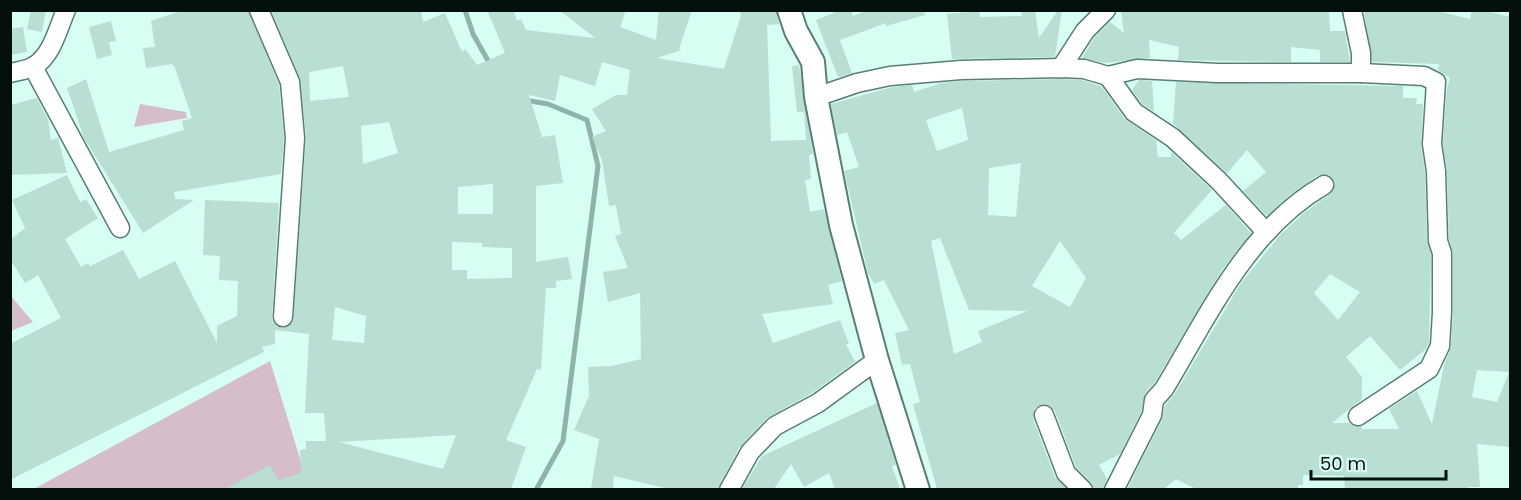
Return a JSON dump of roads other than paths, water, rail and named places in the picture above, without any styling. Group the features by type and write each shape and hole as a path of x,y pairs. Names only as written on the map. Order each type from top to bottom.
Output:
{"street":[{"path":"10,73 33,67 50,48 66,10"},
{"path":"259,10 290,82 295,138 283,317"},
{"path":"789,10 796,32 813,62 816,97 841,225 877,360 918,489"},
{"path":"1060,68 1085,31 1106,10"},
{"path":"1352,10 1361,53 1361,73"},
{"path":"33,67 120,228"},
{"path":"816,97 857,83 890,76 961,70 1060,68 1084,69 1108,76 1137,69 1217,73 1361,73 1424,76 1436,82 1432,144 1436,171 1438,241 1442,253 1443,271 1441,335 1437,357 1429,369 1358,416"},
{"path":"1108,76 1134,112 1173,138 1219,181 1266,232"},
{"path":"1114,489 1152,415 1154,400 1164,389 1234,274 1266,232 1301,201 1324,185"},
{"path":"729,489 760,439 775,426 843,386 877,360"},
{"path":"1044,415 1066,473 1083,489"}],"waterway":[{"path":"465,10 473,34 491,66"},
{"path":"524,100 548,104 587,120 598,166 563,441 536,490"}]}
